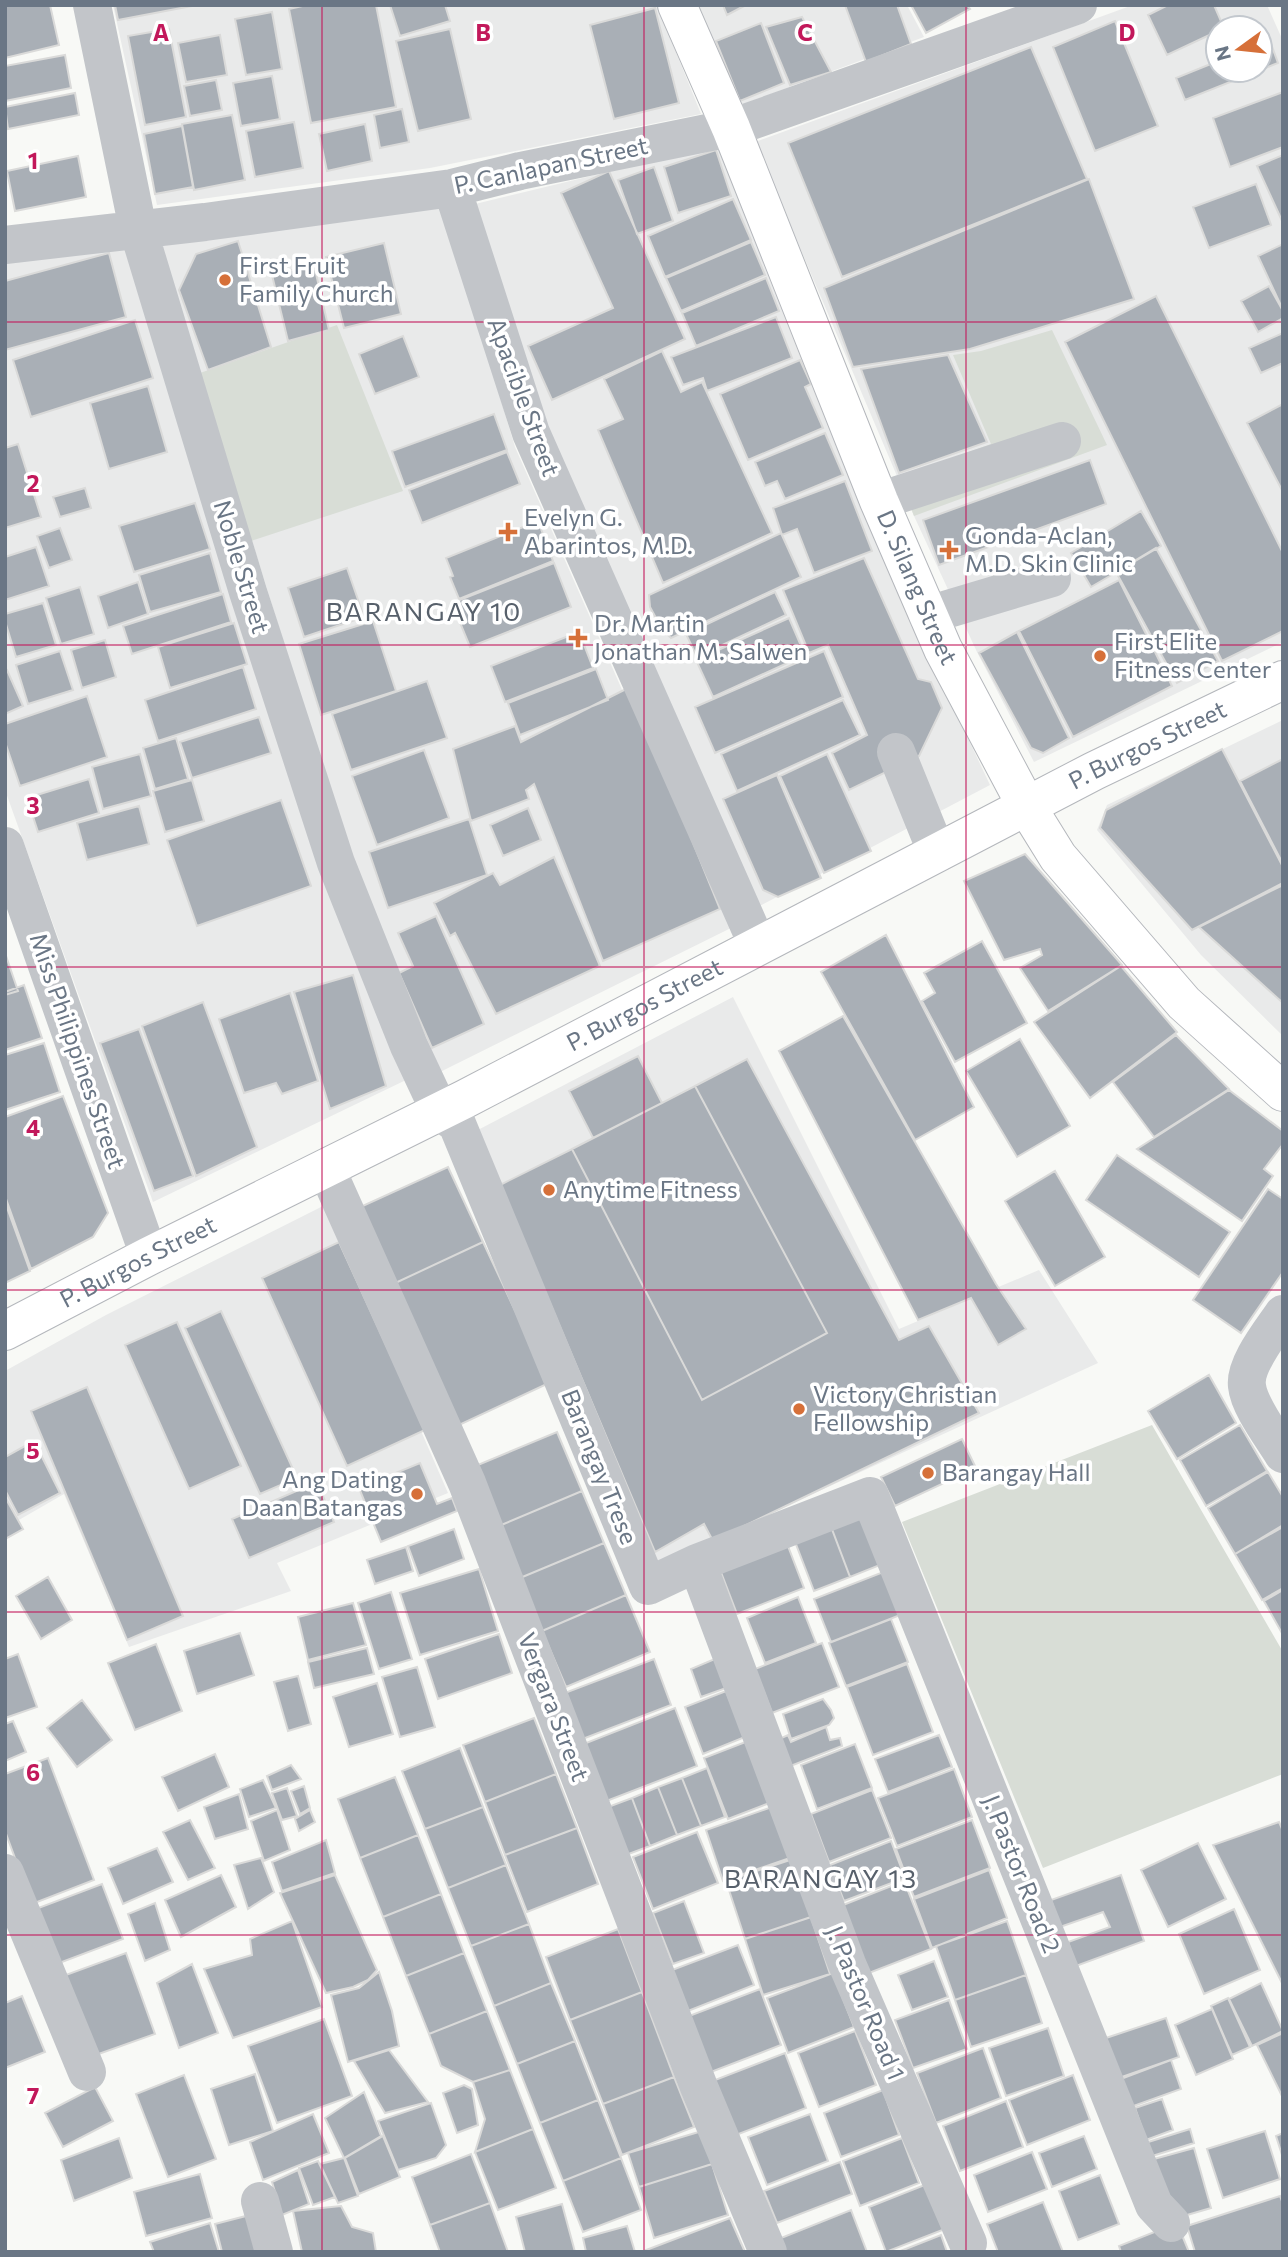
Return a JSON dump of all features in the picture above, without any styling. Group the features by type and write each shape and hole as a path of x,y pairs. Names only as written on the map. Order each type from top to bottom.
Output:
{"main road":[{"name":"D. Silang Street","path":"677,5 731,128 879,501 928,615 943,649 1027,807 1058,857 1184,1003 1283,1092"},
{"name":"P. Burgos Street","path":"5,1331 149,1256 440,1112 1094,771 1283,680"}],"street":[{"name":"Noble Street","path":"92,5 138,229 247,592 336,863 409,1046 440,1112"},
{"name":"P. Canlapan Street","path":"5,246 453,188 520,171 731,128 1078,5"},
{"name":"Apacible Street","path":"453,188 531,433 758,946"},
{"path":"879,501 1062,441"},
{"path":"928,615 1052,578"},
{"path":"896,752 937,853"},
{"name":"Miss Philippines Street","path":"5,846 149,1256"},
{"name":"Barangay Trese","path":"440,1112 457,1124 648,1586 698,1563 870,1496 879,1519"},
{"name":"Vergara Street","path":"326,1168 467,1483 694,2074 768,2252"},
{"path":"1283,1314 1251,1364 1247,1386 1255,1406 1283,1454"},
{"name":"J. Pastor Road 2","path":"879,1519 1154,2205 1171,2223"},
{"name":"J. Pastor Road 1","path":"698,1563 847,1964 968,2243"},
{"path":"5,1873 87,2072"},
{"path":"260,2201 274,2252"}],"shaded area":[{"path":"113,5 657,5 701,114 430,168 157,205"},
{"path":"695,5 907,5 924,37 741,105"},
{"path":"1133,5 1267,5 1271,14 1204,14 1204,84 1274,84 1274,21 1283,41 1283,642 1034,762 977,652 914,516 755,142"},
{"path":"720,145 896,575 990,785 752,910 538,403 471,205"},
{"path":"442,205 515,447 631,710 733,927 436,1074 351,858 160,246"},
{"path":"127,245 406,1080 153,1202 5,790 5,262"},
{"path":"337,325 403,491 251,541 200,373"},
{"path":"1052,330 1107,445 914,516 899,477 991,444 953,355 981,351"},
{"path":"1283,720 1283,1036 1201,955 1097,830 1107,805"},
{"path":"733,997 899,1329 1039,1270 1098,1363 656,1566 474,1132"},
{"path":"323,1206 448,1493 277,1563 291,1591 129,1647 64,1494 5,1528 5,1371 106,1315"},
{"path":"1152,1425 1283,1652 1283,1774 1043,1868 902,1522"}],"building":[{"path":"50,5 59,45 5,58 5,6"},
{"path":"115,5 197,5 118,20"},
{"path":"307,5 376,5 396,107 311,123 289,9"},
{"path":"390,5 445,5 450,21 400,36"},
{"path":"723,5 746,5 727,15"},
{"path":"845,5 897,5 911,44 866,62"},
{"path":"911,5 967,5 970,9 926,33"},
{"path":"1168,5 1214,5 1218,14 1204,14 1204,38 1167,55 1148,15"},
{"path":"655,8 679,103 614,119 590,25"},
{"path":"272,12 282,69 246,75 235,19"},
{"path":"802,17 831,72 790,85 766,27"},
{"path":"1115,21 1158,126 1095,151 1053,47"},
{"path":"761,23 784,83 740,101 716,41"},
{"path":"169,29 186,117 145,125 128,36"},
{"path":"450,29 471,119 418,131 396,41"},
{"path":"220,35 227,75 186,82 178,43"},
{"path":"1031,47 1087,179 842,277 788,143"},
{"path":"65,55 71,88 5,101 5,66"},
{"path":"1204,67 1204,84 1225,84 1185,100 1176,78"},
{"path":"272,76 280,119 241,126 233,83"},
{"path":"216,80 222,110 190,116 184,86"},
{"path":"1283,92 1283,147 1230,167 1213,118"},
{"path":"75,93 79,115 8,129 5,107"},
{"path":"402,109 409,142 380,148 374,115"},
{"path":"232,115 245,180 194,190 182,124"},
{"path":"294,122 303,168 255,177 246,131"},
{"path":"365,124 372,161 327,171 319,134"},
{"path":"182,126 193,187 155,194 144,134"},
{"path":"716,150 731,196 678,213 664,167"},
{"path":"1283,155 1283,223 1257,166"},
{"path":"78,156 86,197 15,211 7,171"},
{"path":"654,167 673,221 637,234 618,180"},
{"path":"609,171 685,339 552,400 528,346 613,308 561,193"},
{"path":"1089,179 1134,299 970,349 853,367 824,288"},
{"path":"1256,184 1271,225 1209,248 1193,207"},
{"path":"733,199 751,240 665,277 648,236"},
{"path":"238,241 271,347 208,370 179,290 196,254"},
{"path":"751,242 765,275 681,311 666,278"},
{"path":"384,243 401,314 344,328 326,257"},
{"path":"1283,244 1283,310 1258,256"},
{"path":"109,253 126,317 5,350 5,281"},
{"path":"314,265 329,330 288,341 272,275"},
{"path":"766,278 779,311 696,346 682,313"},
{"path":"1269,286 1283,311 1283,318 1258,332 1241,301"},
{"path":"1156,296 1283,553 1283,631 1222,661 1065,342"},
{"path":"776,317 792,358 707,391 703,378 683,385 671,357"},
{"path":"135,320 153,378 31,417 13,360"},
{"path":"1283,333 1283,363 1261,373 1249,348"},
{"path":"403,336 419,377 375,394 359,354"},
{"path":"662,351 681,392 702,382 772,533 663,583 598,430 623,419 604,379"},
{"path":"948,355 987,442 899,473 861,369"},
{"path":"800,360 811,384 805,387 823,428 748,460 720,394"},
{"path":"148,386 167,452 109,469 90,403"},
{"path":"1283,404 1283,492 1247,423"},
{"path":"494,414 507,450 405,487 392,451"},
{"path":"825,433 843,475 785,499 777,481 765,486 755,462"},
{"path":"18,444 41,517 5,528 5,448"},
{"path":"507,452 520,484 422,523 409,490"},
{"path":"1090,460 1106,504 939,565 923,520"},
{"path":"845,481 872,551 814,573 797,529 782,535 773,508"},
{"path":"85,488 91,508 60,517 53,497"},
{"path":"195,503 210,549 134,572 119,526"},
{"path":"1141,511 1161,546 1091,587 1071,553"},
{"path":"538,521 553,561 459,599 446,558"},
{"path":"60,528 72,560 49,568 37,536"},
{"path":"781,533 801,577 671,638 662,629 650,607 649,595"},
{"path":"36,547 49,586 5,600 5,557"},
{"path":"1156,548 1218,661 1177,683 1116,572"},
{"path":"210,553 221,592 150,612 139,575"},
{"path":"864,558 918,679 931,682 942,708 919,756 849,790 832,753 867,735 828,645 809,653 783,590"},
{"path":"554,563 571,607 470,647 452,603"},
{"path":"347,568 364,617 304,637 288,588"},
{"path":"1119,580 1172,686 1073,737 1019,631"},
{"path":"138,582 148,614 108,628 98,596"},
{"path":"80,587 94,634 61,644 46,598"},
{"path":"775,592 786,615 697,657 686,634"},
{"path":"223,594 231,622 132,654 123,626"},
{"path":"43,603 56,645 16,657 5,614"},
{"path":"789,618 805,655 713,697 696,660"},
{"path":"373,621 396,691 321,715 299,644"},
{"path":"234,623 247,664 170,688 158,647"},
{"path":"579,632 593,668 505,702 491,666"},
{"path":"1017,632 1069,738 1043,753 1031,748 979,653"},
{"path":"105,640 116,677 82,688 71,650"},
{"path":"60,651 73,690 28,704 16,665"},
{"path":"824,651 843,697 715,753 695,707"},
{"path":"243,667 256,709 158,741 145,700"},
{"path":"596,669 608,700 520,735 508,703"},
{"path":"7,670 23,706 5,714 5,671"},
{"path":"427,681 447,738 351,770 332,714"},
{"path":"630,687 720,909 603,961 534,784 526,790 529,799 471,821 453,749 515,726 521,742"},
{"path":"87,696 107,757 20,786 5,742 5,724"},
{"path":"843,700 860,735 737,791 721,754"},
{"path":"259,717 271,753 192,778 180,742"},
{"path":"176,738 188,779 155,789 143,748"},
{"path":"1222,749 1283,867 1283,883 1192,930 1100,828 1106,810"},
{"path":"424,750 449,818 377,845 352,776"},
{"path":"140,754 151,796 103,809 92,767"},
{"path":"827,754 871,851 824,873 780,776"},
{"path":"1283,759 1283,864 1240,781"},
{"path":"777,775 821,878 778,897 763,890 723,799"},
{"path":"89,779 99,813 38,832 27,798"},
{"path":"192,780 204,821 165,832 153,791"},
{"path":"281,800 311,886 197,926 167,840"},
{"path":"139,806 149,844 87,860 77,823"},
{"path":"528,808 541,840 503,856 490,825"},
{"path":"469,819 487,875 388,908 369,852"},
{"path":"1025,854 1122,965 1048,1011 1020,968 1042,955 1040,949 1004,960 964,881"},
{"path":"554,857 600,966 496,1014 455,933 450,936 434,903 493,873 500,885"},
{"path":"1283,885 1283,1003 1199,927"},
{"path":"436,916 484,1024 432,1048 399,973 413,966 398,933"},
{"path":"886,935 974,1107 915,1140 821,972"},
{"path":"982,941 1027,1023 955,1062 922,1001 935,993 924,973"},
{"path":"5,953 18,991 5,995"},
{"path":"1121,966 1177,1032 1090,1098 1034,1022"},
{"path":"353,975 386,1086 330,1109 294,992"},
{"path":"24,985 42,1038 5,1050 5,992"},
{"path":"290,993 318,1081 282,1094 276,1083 244,1093 219,1019"},
{"path":"203,1002 257,1147 196,1176 142,1026"},
{"path":"843,1016 996,1284 1026,1329 998,1345 971,1298 918,1320 779,1051"},
{"path":"139,1029 193,1176 154,1191 100,1043"},
{"path":"1176,1035 1229,1089 1154,1137 1113,1082"},
{"path":"1020,1039 1070,1126 1017,1157 966,1071"},
{"path":"44,1043 60,1092 5,1110 5,1055"},
{"path":"638,1056 662,1103 593,1138 569,1091"},
{"path":"747,1059 899,1340 929,1326 979,1413 713,1541 704,1524 655,1552 500,1185 572,1149 702,1400 827,1333 695,1086"},
{"path":"695,1086 827,1333 702,1400 572,1149"},
{"path":"1229,1090 1283,1131 1283,1144 1264,1169 1273,1176 1242,1221 1137,1149"},
{"path":"63,1096 108,1213 93,1237 31,1269 5,1196 5,1117"},
{"path":"1117,1155 1230,1232 1199,1277 1086,1200"},
{"path":"448,1167 483,1242 391,1285 356,1209"},
{"path":"1055,1171 1105,1257 1055,1286 1005,1201"},
{"path":"1268,1189 1283,1199 1283,1272 1241,1333 1193,1300"},
{"path":"5,1202 30,1271 5,1283"},
{"path":"339,1242 425,1430 347,1466 262,1278"},
{"path":"483,1242 549,1383 457,1426 391,1285"},
{"path":"221,1311 297,1478 260,1494 185,1328"},
{"path":"177,1322 241,1466 189,1489 125,1345"},
{"path":"1209,1375 1236,1423 1177,1459 1148,1411"},
{"path":"87,1387 183,1616 127,1640 31,1411"},
{"path":"1240,1425 1267,1471 1206,1506 1180,1460"},
{"path":"557,1432 582,1491 499,1526 473,1467"},
{"name":"Barangay Hall","path":"962,1439 976,1468 895,1506 881,1477"},
{"path":"34,1441 60,1493 18,1515 5,1490 5,1457"},
{"path":"420,1463 437,1504 452,1498 457,1511 381,1542 359,1488"},
{"path":"1268,1472 1283,1497 1283,1525 1235,1554 1208,1508"},
{"path":"317,1482 334,1522 249,1558 232,1519"},
{"path":"582,1491 604,1543 520,1578 499,1526"},
{"path":"5,1497 23,1529 5,1539"},
{"path":"865,1511 885,1563 850,1577 830,1524"},
{"path":"830,1524 850,1577 814,1591 794,1539"},
{"path":"1283,1527 1283,1588 1262,1600 1235,1554"},
{"path":"454,1529 464,1559 419,1576 408,1546"},
{"path":"786,1541 804,1588 737,1614 719,1567"},
{"path":"604,1543 626,1595 542,1631 520,1578"},
{"path":"406,1547 413,1571 375,1584 367,1560"},
{"path":"479,1569 498,1631 420,1655 400,1593"},
{"path":"891,1569 908,1612 831,1642 814,1599"},
{"path":"48,1577 72,1620 41,1639 16,1596"},
{"path":"1283,1590 1283,1635 1264,1601"},
{"path":"391,1592 412,1659 379,1669 358,1603"},
{"path":"626,1595 650,1652 566,1687 542,1631"},
{"path":"798,1597 816,1643 765,1663 747,1618"},
{"path":"353,1603 366,1645 308,1660 298,1617"},
{"path":"891,1619 908,1662 846,1686 829,1643"},
{"path":"240,1633 254,1675 197,1694 184,1651"},
{"path":"499,1634 512,1673 438,1699 425,1659"},
{"path":"822,1643 839,1687 772,1713 755,1669"},
{"path":"156,1644 182,1711 135,1730 108,1663"},
{"path":"367,1648 374,1674 314,1688 308,1662"},
{"path":"18,1654 37,1707 5,1718 5,1659"},
{"path":"717,1658 729,1687 701,1697 691,1669"},
{"path":"654,1659 671,1705 580,1740 562,1694"},
{"path":"907,1664 933,1732 873,1755 847,1687"},
{"path":"417,1667 435,1727 400,1737 382,1677"},
{"path":"298,1676 311,1724 288,1731 274,1682"},
{"path":"377,1683 393,1734 349,1747 333,1697"},
{"path":"726,1691 745,1737 703,1754 685,1707"},
{"path":"823,1699 834,1718 829,1725 791,1739 783,1714"},
{"path":"82,1700 112,1740 77,1767 47,1728"},
{"path":"675,1708 697,1766 604,1802 581,1745"},
{"path":"534,1718 556,1774 485,1802 463,1745"},
{"path":"13,1721 26,1752 5,1761 5,1724"},
{"path":"826,1727 830,1740 840,1738 842,1746 788,1767 777,1740 788,1735 791,1742"},
{"path":"939,1735 952,1767 888,1792 875,1759"},
{"path":"748,1741 772,1802 728,1819 704,1758"},
{"path":"855,1744 872,1788 817,1809 801,1765"},
{"path":"460,1748 483,1807 425,1829 402,1771"},
{"path":"215,1754 229,1787 178,1811 162,1777"},
{"path":"48,1758 94,1880 32,1904 5,1831 5,1774"},
{"path":"291,1765 301,1779 272,1790 267,1776"},
{"path":"707,1768 725,1817 701,1826 682,1778"},
{"path":"954,1769 972,1817 897,1846 878,1798"},
{"path":"556,1774 577,1828 505,1855 485,1802"},
{"path":"395,1777 418,1835 360,1858 338,1799"},
{"path":"682,1778 701,1826 677,1835 658,1787"},
{"path":"263,1780 276,1808 249,1817 240,1789"},
{"path":"304,1786 310,1808 300,1814 291,1791"},
{"path":"658,1787 677,1835 650,1846 632,1798"},
{"path":"287,1788 297,1816 282,1820 272,1793"},
{"path":"872,1790 891,1838 829,1862 811,1814"},
{"path":"239,1794 248,1829 215,1839 204,1807"},
{"path":"632,1798 650,1846 626,1855 608,1807"},
{"path":"483,1807 506,1865 448,1888 425,1829"},
{"path":"772,1807 790,1858 723,1881 706,1830"},
{"path":"277,1810 290,1850 264,1861 251,1821"},
{"path":"310,1810 315,1822 299,1831 295,1819"},
{"path":"190,1820 215,1868 188,1880 163,1832"},
{"path":"972,1820 990,1868 914,1897 896,1849"},
{"path":"1279,1822 1283,1831 1283,1985 1213,1845"},
{"path":"577,1828 598,1884 527,1912 505,1855"},
{"path":"697,1832 718,1883 653,1909 633,1857"},
{"path":"418,1835 441,1894 383,1917 360,1858"},
{"path":"326,1840 335,1873 282,1891 272,1862"},
{"path":"891,1841 905,1878 844,1901 830,1865"},
{"path":"1198,1843 1226,1899 1168,1927 1141,1870"},
{"path":"157,1848 173,1882 123,1904 108,1868"},
{"path":"261,1858 274,1892 248,1909 234,1865"},
{"path":"793,1859 811,1917 745,1939 726,1881"},
{"path":"506,1865 529,1924 471,1946 448,1888"},
{"path":"989,1870 1007,1918 932,1948 914,1899"},
{"path":"221,1875 236,1907 181,1937 165,1900"},
{"path":"335,1875 377,1970 368,1980 353,1987 326,1993 280,1893"},
{"path":"1121,1875 1144,1941 1076,1966 1068,1942 1110,1927 1103,1912 1060,1927 1051,1900"},
{"path":"904,1881 931,1949 869,1973 843,1905"},
{"path":"102,1884 123,1939 54,1965 33,1910"},
{"path":"441,1894 464,1953 406,1976 383,1917"},
{"path":"684,1901 704,1953 673,1964 653,1913"},
{"path":"155,1903 170,1950 145,1961 128,1914"},
{"path":"1234,1909 1260,1970 1204,1994 1179,1934"},
{"path":"811,1917 830,1974 763,1995 745,1939"},
{"path":"292,1921 322,2007 233,2038 204,1969 252,1955 250,1939"},
{"path":"1007,1921 1026,1975 955,2000 936,1946"},
{"path":"529,1924 551,1983 494,2006 471,1946"},
{"path":"618,1929 642,1992 570,2020 546,1957"},
{"path":"738,1945 754,1985 688,2011 672,1970"},
{"path":"126,1953 155,2034 93,2056 63,1976"},
{"path":"464,1953 487,2011 429,2034 406,1976"},
{"path":"934,1961 948,1997 912,2010 898,1975"},
{"path":"192,1964 218,2033 179,2048 157,1983"},
{"path":"379,1972 392,2011 399,2046 348,2062 331,1995 359,1988"},
{"path":"833,1973 854,2027 788,2053 767,1998"},
{"path":"1026,1975 1042,2023 971,2047 955,2000"},
{"path":"551,1983 575,2041 517,2064 494,2006"},
{"path":"1261,1983 1283,2031 1252,2046 1229,1999"},
{"path":"760,1989 781,2045 711,2072 689,2016"},
{"path":"642,1992 674,2077 603,2104 570,2020"},
{"path":"22,1996 45,2052 5,2068 5,2003"},
{"path":"1228,1998 1250,2047 1232,2055 1211,2006"},
{"path":"949,2000 967,2049 913,2068 895,2020"},
{"path":"1212,2009 1233,2059 1196,2075 1175,2025"},
{"path":"487,2011 510,2070 473,2082 441,2066 429,2034"},
{"path":"1166,2018 1179,2057 1119,2078 1106,2038"},
{"path":"324,2019 352,2096 277,2123 248,2046"},
{"path":"1048,2028 1064,2076 1006,2096 989,2048"},
{"path":"855,2031 876,2085 819,2107 798,2053"},
{"path":"1283,2033 1283,2098 1257,2045"},
{"path":"575,2041 598,2100 540,2123 517,2064"},
{"path":"983,2048 1001,2098 936,2123 917,2073"},
{"path":"389,2050 428,2102 385,2113 354,2061"},
{"path":"785,2053 806,2108 736,2135 715,2080"},
{"path":"1171,2060 1181,2089 1128,2108 1118,2080"},
{"path":"510,2070 533,2129 475,2152 485,2119 473,2082"},
{"path":"255,2074 273,2131 229,2145 211,2089"},
{"path":"184,2075 216,2159 168,2177 136,2094"},
{"path":"1073,2075 1090,2120 1027,2145 1009,2100"},
{"path":"674,2077 694,2127 622,2155 603,2104"},
{"path":"464,2085 472,2089 478,2125 457,2133 443,2093"},
{"path":"95,2087 113,2121 63,2147 45,2113"},
{"path":"883,2090 899,2135 841,2157 824,2113"},
{"path":"364,2092 381,2136 344,2158 325,2118"},
{"path":"1162,2099 1173,2130 1146,2140 1135,2108"},
{"path":"598,2100 621,2158 563,2181 540,2123"},
{"path":"1006,2101 1023,2147 960,2171 943,2126"},
{"path":"431,2103 446,2145 436,2158 398,2170 378,2121"},
{"path":"313,2114 329,2153 263,2180 250,2142"},
{"path":"810,2114 828,2161 767,2185 748,2137"},
{"path":"533,2129 556,2188 498,2210 475,2152"},
{"path":"1190,2129 1194,2143 1149,2157 1145,2143"},
{"path":"702,2131 712,2164 639,2187 628,2153"},
{"path":"1265,2131 1280,2179 1223,2198 1207,2149"},
{"path":"1283,2133 1283,2158 1276,2136"},
{"path":"383,2136 400,2177 359,2194 345,2158"},
{"path":"1084,2136 1097,2169 1052,2187 1039,2153"},
{"path":"119,2138 132,2178 74,2201 61,2160"},
{"path":"902,2138 919,2183 860,2206 843,2161"},
{"path":"1194,2148 1211,2208 1170,2220 1154,2159"},
{"path":"1032,2152 1047,2189 988,2212 974,2175"},
{"path":"471,2154 490,2203 430,2225 412,2177"},
{"path":"344,2158 358,2196 338,2203 320,2164"},
{"path":"621,2158 641,2210 583,2232 563,2181"},
{"path":"318,2161 335,2197 313,2205 299,2168"},
{"path":"840,2162 852,2194 777,2223 764,2191"},
{"path":"712,2164 728,2215 654,2238 639,2187"},
{"path":"298,2170 309,2204 282,2215 272,2182"},
{"path":"200,2174 212,2218 146,2236 134,2192"},
{"path":"1100,2175 1119,2224 1078,2240 1059,2191"},
{"path":"927,2184 945,2229 886,2252 869,2207"},
{"path":"1280,2196 1283,2204 1283,2252 1195,2252 1187,2226"},
{"path":"1043,2202 1063,2252 998,2252 987,2224"},
{"path":"490,2203 508,2252 440,2252 430,2225"},
{"path":"562,2204 575,2252 525,2252 516,2217"},
{"path":"341,2206 352,2227 373,2233 376,2252 302,2252 293,2211"},
{"path":"269,2210 270,2252 222,2252 215,2224"},
{"path":"851,2210 867,2252 781,2252 776,2240"},
{"path":"730,2218 745,2252 641,2252"},
{"path":"210,2223 219,2252 154,2252 150,2242"},
{"path":"1177,2223 1189,2252 1121,2252 1119,2246"},
{"path":"627,2226 635,2252 586,2252 583,2238"},
{"path":"941,2235 947,2252 898,2252"}],"place":[{"name":"First Fruit Family Church","path":"225,280"},
{"name":"Evelyn G. Abarintos, M.D.","path":"508,532"},
{"name":"Gonda-Aclan, M.D. Skin Clinic","path":"949,550"},
{"name":"Dr. Martin Jonathan M. Salwen","path":"578,638"},
{"name":"First Elite Fitness Center","path":"1100,656"},
{"name":"Anytime Fitness","path":"549,1190"},
{"name":"Victory Christian Fellowship","path":"799,1409"},
{"name":"Barangay Hall","path":"928,1473"},
{"name":"Ang Dating Daan Batangas","path":"417,1494"}],"district":[{"name":"BARANGAY 10","path":"424,612"},
{"name":"BARANGAY 13","path":"821,1879"}]}
